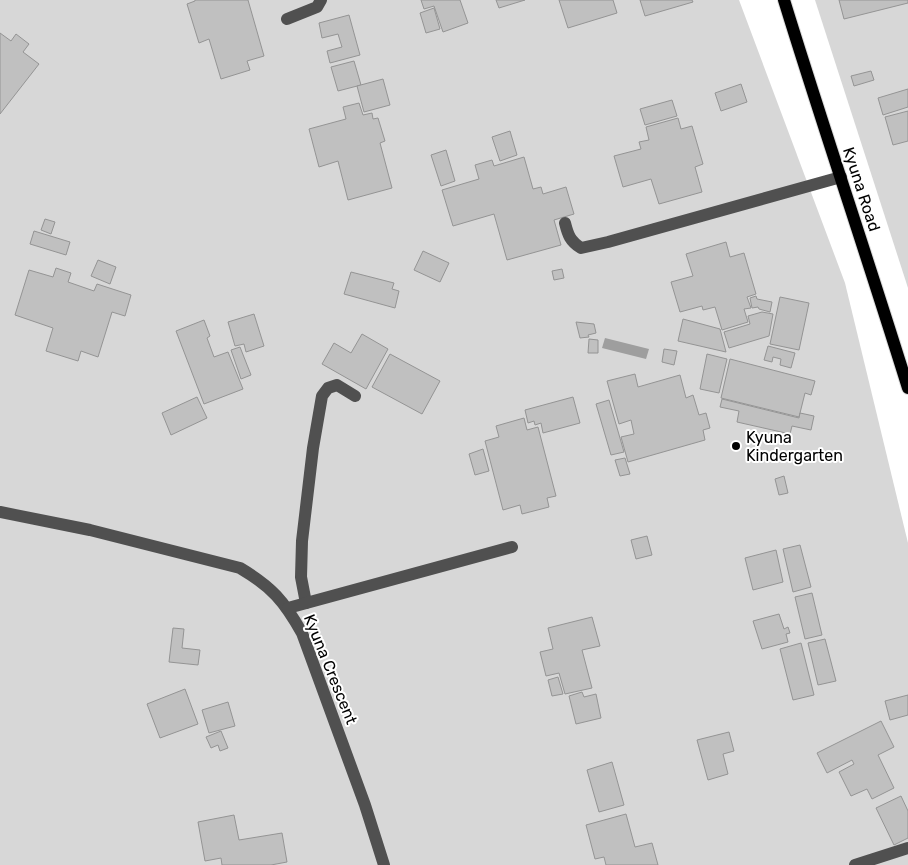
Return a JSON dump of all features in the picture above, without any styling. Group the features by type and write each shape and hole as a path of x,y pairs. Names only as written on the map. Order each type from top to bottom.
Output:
{"main road":[{"name":"Kyuna Road","path":"784,0 908,388"}],"street":[{"path":"287,19 317,7 321,0"},
{"path":"565,223 569,238 581,248 841,177"},
{"path":"306,603 302,577 302,541 313,448 322,396 328,388 337,385 355,396"},
{"name":"Kyuna Crescent","path":"0,512 90,530 240,568 258,579 275,593 288,608 302,633 365,805 384,865"},
{"path":"288,608 512,547"},
{"path":"854,865 908,848"}],"shaded area":[{"path":"0,0 739,0 845,283 908,543 908,865 0,865"},
{"path":"815,0 908,0 908,288"},
{"path":"605,338 649,349 646,359 602,348"}],"building":[{"path":"195,0 248,0 264,56 247,61 250,70 221,79 209,39 199,43 187,4"},
{"path":"421,0 460,0 468,23 443,32 434,6 424,9"},
{"path":"496,0 525,0 499,8"},
{"path":"559,0 613,0 617,13 568,28"},
{"path":"640,0 692,0 693,2 645,16"},
{"path":"839,0 908,0 908,3 844,19"},
{"path":"434,8 440,29 426,33 420,13"},
{"path":"349,15 360,55 330,63 327,51 342,47 338,34 322,38 319,23"},
{"path":"0,33 11,41 16,34 29,44 23,52 39,64 0,114"},
{"path":"354,61 361,85 338,91 331,67"},
{"path":"871,71 874,80 854,86 851,76"},
{"path":"383,79 390,105 364,112 357,86"},
{"path":"741,84 747,102 721,111 715,93"},
{"path":"908,89 908,107 883,115 878,98"},
{"path":"672,100 677,116 645,125 640,109"},
{"path":"359,103 363,115 372,113 373,119 378,118 385,141 380,143 392,188 348,200 338,161 319,167 309,129 346,119 343,107"},
{"path":"908,111 908,141 893,145 885,117"},
{"path":"678,118 681,129 692,126 703,164 695,167 702,192 659,204 651,179 623,187 614,156 641,149 639,142 649,140 646,127"},
{"path":"510,131 517,155 500,161 492,137"},
{"path":"446,150 455,181 441,186 431,155"},
{"path":"524,157 533,189 541,187 543,194 566,187 574,214 554,220 561,245 507,260 494,214 453,226 442,190 479,179 475,165 492,160 494,166"},
{"path":"45,219 55,222 51,234 41,230"},
{"path":"34,231 70,242 66,255 30,244"},
{"path":"726,242 730,257 744,253 756,294 747,297 751,308 744,309 748,322 722,330 715,307 703,310 702,306 680,312 671,282 693,276 686,254"},
{"path":"423,251 449,263 440,282 414,270"},
{"path":"98,260 116,267 110,284 91,276"},
{"path":"56,268 71,273 68,282 94,291 97,284 131,295 125,316 112,312 98,357 81,351 78,361 46,351 53,328 15,315 29,270 53,277"},
{"path":"562,269 564,278 554,280 552,271"},
{"path":"351,272 394,283 392,289 399,291 395,308 344,294"},
{"path":"756,296 757,299 772,302 770,312 758,307 752,308 750,298"},
{"path":"780,297 809,303 799,350 770,344"},
{"path":"762,312 773,314 769,336 729,348 724,332 750,324 748,316"},
{"path":"254,314 264,346 246,352 244,344 235,346 228,322"},
{"path":"683,319 720,329 726,352 678,341"},
{"path":"204,320 210,336 207,338 214,357 228,352 243,389 204,404 176,331"},
{"path":"576,322 594,324 596,333 588,335 589,337 580,338"},
{"path":"362,334 388,349 366,389 322,364 334,343 351,353"},
{"path":"589,339 598,340 598,353 588,353"},
{"path":"768,346 795,353 791,368 780,365 781,359 773,357 772,362 764,360"},
{"path":"240,347 251,375 241,379 231,350"},
{"path":"664,349 677,351 674,365 662,362"},
{"path":"390,354 440,381 422,414 372,387"},
{"path":"707,354 727,359 719,393 700,389"},
{"path":"730,359 815,381 811,395 805,393 799,417 721,398"},
{"path":"635,374 638,387 680,375 686,398 693,395 699,415 706,413 710,428 703,430 705,440 628,462 621,437 634,434 631,420 619,424 607,381"},
{"path":"197,397 207,418 171,435 162,413"},
{"path":"573,397 580,423 543,433 541,423 535,425 534,421 528,423 525,410"},
{"path":"722,399 799,418 800,413 814,416 811,430 792,426 790,434 737,422 739,411 720,407"},
{"path":"609,400 624,452 611,455 596,404"},
{"path":"524,418 527,430 538,427 556,496 547,498 549,507 522,514 520,505 503,510 485,441 499,437 496,426"},
{"path":"483,449 489,471 475,475 469,454"},
{"path":"625,458 630,474 620,476 615,460"},
{"path":"784,476 788,493 779,495 775,479"},
{"path":"647,536 652,555 636,559 631,540"},
{"path":"800,545 811,587 793,592 783,549"},
{"path":"776,550 783,582 753,590 745,558"},
{"path":"812,593 822,635 805,639 795,597"},
{"path":"779,614 784,629 788,627 790,633 786,634 788,642 762,649 753,621"},
{"path":"592,617 600,646 582,650 592,688 565,694 559,673 546,676 540,652 553,649 548,628"},
{"path":"173,628 184,629 182,648 200,650 198,665 169,662"},
{"path":"825,639 836,681 818,685 808,643"},
{"path":"801,643 814,695 793,700 780,649"},
{"path":"558,677 563,694 552,696 548,680"},
{"path":"185,689 198,724 160,738 147,704"},
{"path":"582,692 584,697 596,694 601,718 576,724 569,696"},
{"path":"908,695 908,715 890,720 885,701"},
{"path":"228,702 235,726 209,733 202,710"},
{"path":"881,721 894,747 878,755 894,788 872,799 867,789 851,796 839,772 854,764 852,760 827,773 817,753"},
{"path":"221,731 228,748 220,751 218,745 211,748 206,737"},
{"path":"729,732 734,751 723,754 728,774 708,780 697,740"},
{"path":"612,762 624,805 599,812 587,770"},
{"path":"901,796 908,811 908,838 894,845 876,808"},
{"path":"626,814 635,847 652,843 658,865 606,865 604,857 595,859 586,825"},
{"path":"234,815 239,840 282,833 287,862 271,865 222,865 221,858 205,861 198,822"}],"place":[{"name":"Kyuna Kindergarten","path":"736,446"}]}
